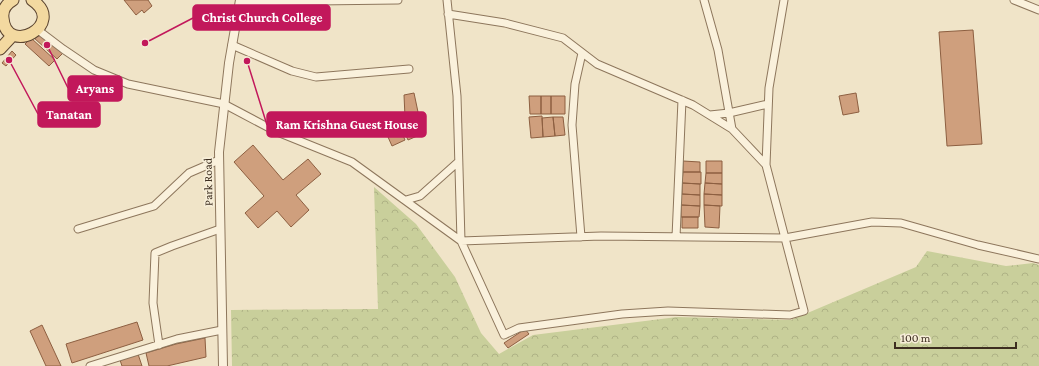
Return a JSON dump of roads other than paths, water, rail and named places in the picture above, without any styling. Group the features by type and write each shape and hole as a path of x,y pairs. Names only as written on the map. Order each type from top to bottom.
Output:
{"main road":[{"path":"9,1 4,11 2,22 13,35 27,37 38,30 42,19 44,4 32,0"},
{"path":"0,49 13,35"}],"street":[{"path":"240,1 398,0"},
{"path":"447,0 457,96 460,241 504,335 519,328 622,314 668,311 790,315 804,310 766,165 769,88 784,0"},
{"path":"704,0 718,50 732,129"},
{"path":"1014,0 1039,10"},
{"name":"Park Road","path":"223,366 219,160 224,104 240,1"},
{"path":"448,14 505,23 563,38 596,64 682,100 710,115 732,129 766,165"},
{"path":"38,30 94,70 128,84 224,104 275,131 352,162 406,200 460,241 581,237 784,238 872,222 901,223 978,245 1039,259"},
{"path":"232,45 292,71 316,77 409,69"},
{"path":"581,237 572,124 575,84 582,53"},
{"path":"676,237 682,100"},
{"path":"710,115 729,113 768,104"},
{"path":"78,229 154,206 189,173 219,160"},
{"path":"406,200 420,196 458,162"},
{"path":"159,345 153,302 155,253 220,229"},
{"path":"90,366 159,345 222,330"}],"place":[{"name":"Christ Church College","path":"145,43"},
{"name":"Aryans","path":"47,45"},
{"name":"Tanatan","path":"9,60"},
{"name":"Ram Krishna Guest House","path":"247,61"}]}
